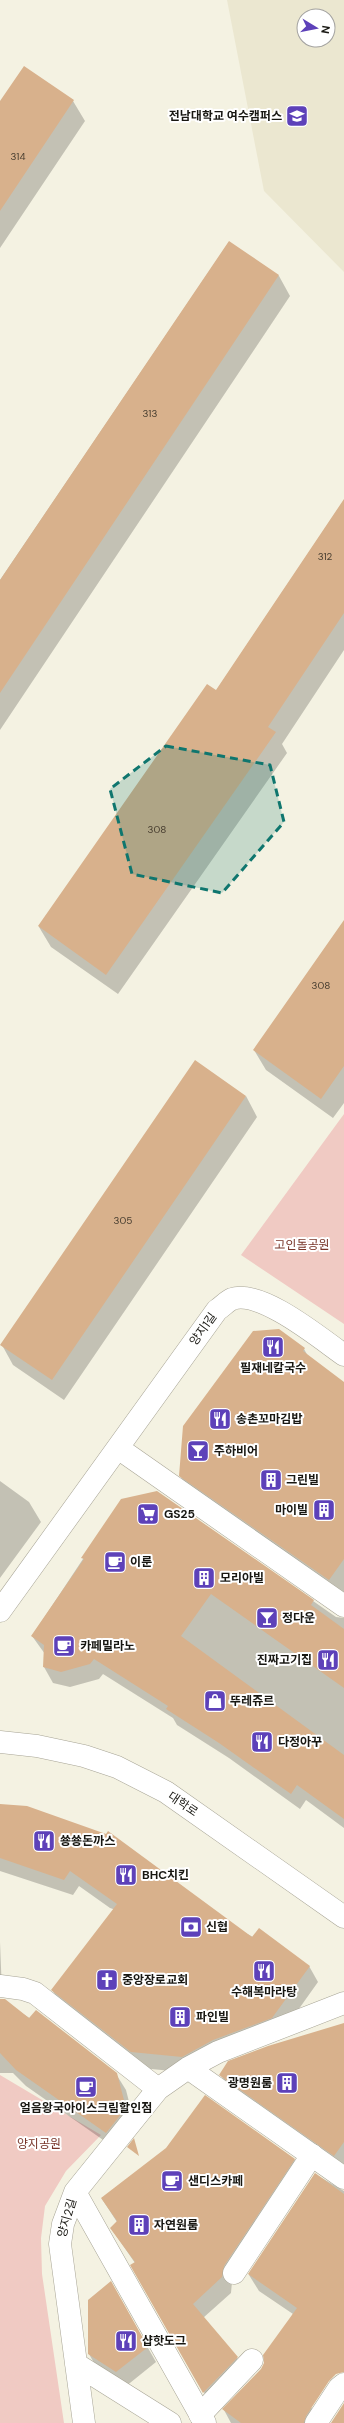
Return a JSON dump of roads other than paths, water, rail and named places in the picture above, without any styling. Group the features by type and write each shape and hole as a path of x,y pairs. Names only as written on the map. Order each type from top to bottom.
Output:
{"street":[{"name":"양지1길","path":"0,1611 217,1310 233,1299 246,1299 284,1312 344,1355"},
{"path":"118,1448 344,1606"},
{"name":"대학로","path":"0,1742 37,1746 84,1756 117,1767 166,1792 344,1917"},
{"path":"0,1986 23,1988 35,1993 158,2089"},
{"name":"양지2길","path":"84,2423 60,2244 63,2224 75,2192 158,2089 188,2068 218,2052 344,2003"},
{"path":"188,2068 344,2178"},
{"path":"234,2273 312,2155"},
{"path":"75,2192 202,2419 252,2360"},
{"path":"76,2364 170,2423"},
{"path":"316,2423 339,2388 344,2384"}],"place":[{"name":"전남대학교 여수캠퍼스","path":"297,116"},
{"name":"필재네칼국수","path":"273,1347"},
{"name":"송촌꼬마김밥","path":"220,1419"},
{"name":"주하비어","path":"198,1451"},
{"name":"그린빌","path":"271,1480"},
{"name":"마이빌","path":"324,1510"},
{"name":"GS25","path":"148,1514"},
{"name":"이룬","path":"115,1562"},
{"name":"모리아빌","path":"204,1578"},
{"name":"정다운","path":"267,1618"},
{"name":"카페밀라노","path":"64,1646"},
{"name":"진짜고기집","path":"328,1660"},
{"name":"뚜레쥬르","path":"215,1701"},
{"name":"다정아꾸","path":"262,1742"},
{"name":"쑝쑝돈까스","path":"44,1841"},
{"name":"BHC치킨","path":"126,1875"},
{"name":"신협","path":"191,1927"},
{"name":"수해복마라탕","path":"264,1971"},
{"name":"중앙장로교회","path":"107,1980"},
{"name":"파인빌","path":"180,2017"},
{"name":"광명원룸","path":"287,2083"},
{"name":"얼음왕국아이스크림할인점","path":"86,2087"},
{"name":"샌디스카페","path":"172,2181"},
{"name":"자연원룸","path":"139,2225"},
{"name":"샵핫도그","path":"126,2341"}],"park label":[{"name":"고인돌공원","path":"302,1245"},
{"name":"양지공원","path":"39,2144"}]}
